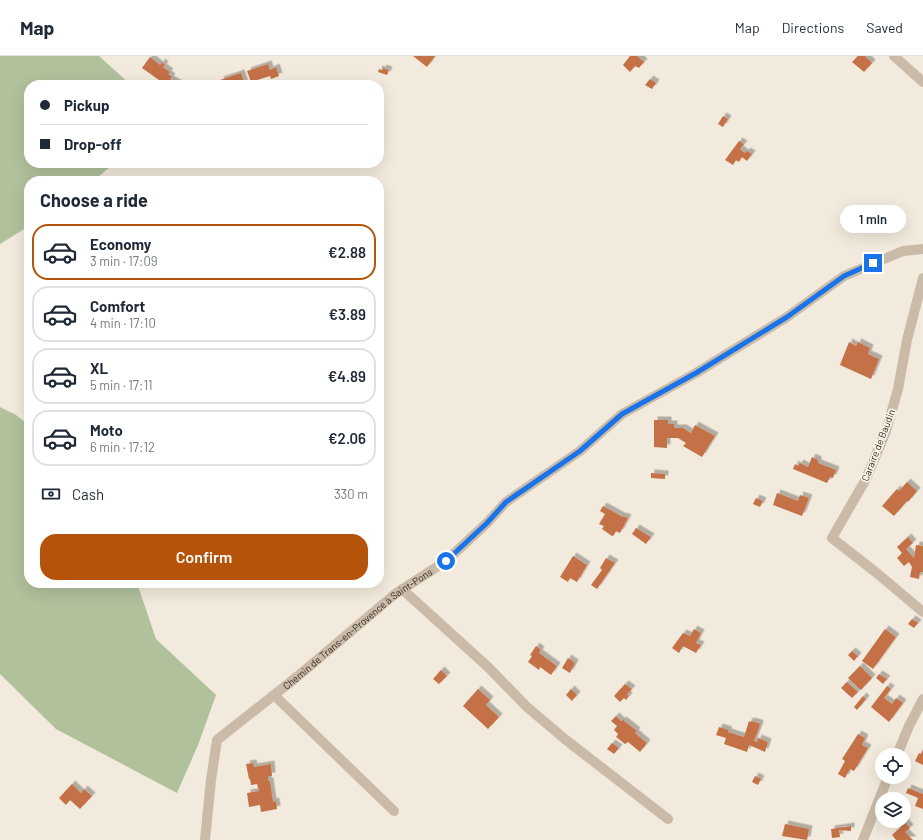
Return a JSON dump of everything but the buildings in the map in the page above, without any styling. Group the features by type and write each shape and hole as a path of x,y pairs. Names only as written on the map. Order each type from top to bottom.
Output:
{"street":[{"path":"894,56 923,82"},
{"name":"Chemin de Trans-en-Provence à Saint-Pons","path":"205,840 216,740 274,695 395,594 446,561 487,523 506,502 580,451 622,414 696,373 787,317 844,276 903,251 923,249"},
{"name":"Caraire de Baudin","path":"923,278 907,340 898,388 886,431 866,479 832,538 923,612"},
{"path":"402,589 488,667 527,707 555,731 668,820"},
{"path":"274,695 394,811"},
{"path":"900,748 923,699"},
{"path":"863,840 885,784"}],"green space":[{"path":"0,56 99,56 125,80 24,80 24,168 109,168 99,176 24,176 24,229 0,244"},
{"path":"0,407 16,415 24,421 24,588 139,588 156,639 216,695 198,745 177,793 56,729 0,674"}],"route":[{"path":"446,561 487,523 506,502 580,451 622,414 696,373 787,317 834,282 873,263"}]}
